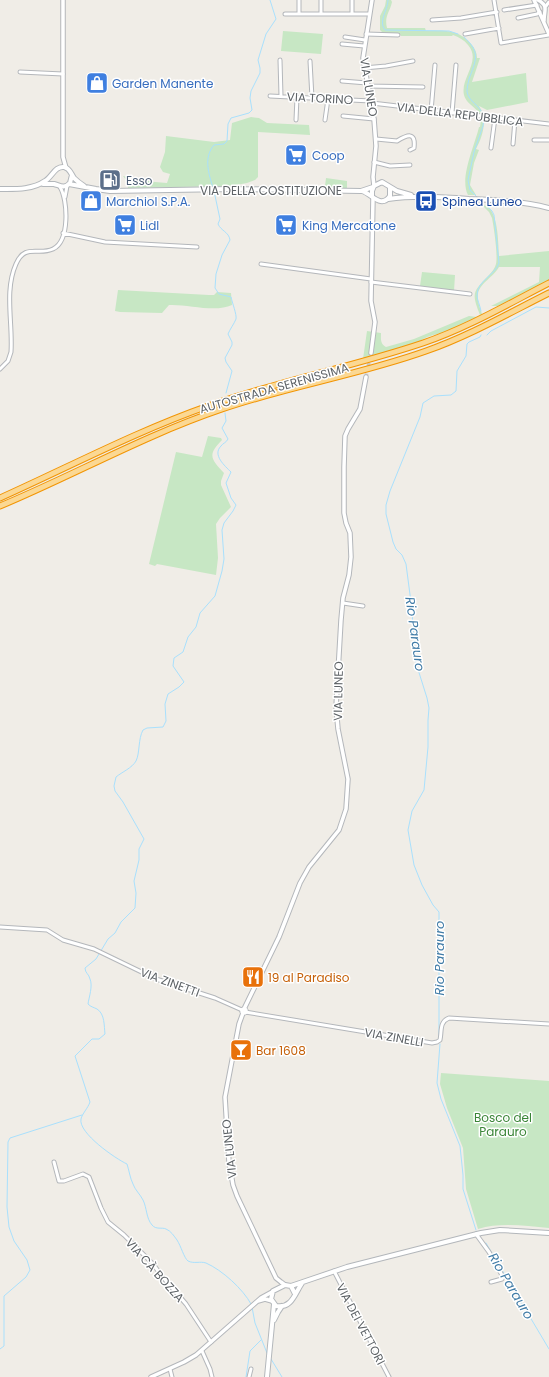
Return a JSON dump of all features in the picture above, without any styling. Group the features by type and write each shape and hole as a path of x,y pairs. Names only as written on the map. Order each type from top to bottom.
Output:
{"highway":[{"name":"AUTOSTRADA SERENISSIMA","path":"0,498 176,418 241,395 386,355 424,342 463,326 549,283"},
{"name":"AUTOSTRADA SERENISSIMA","path":"0,506 185,423 257,398 389,363 427,351 477,329 549,293"}],"main road":[{"path":"39,185 53,175 58,168 66,168 76,180 85,187"},
{"path":"53,175 53,180 58,186"},
{"path":"0,190 48,184 58,186 68,185 72,179 72,175"},
{"path":"415,196 402,193 385,183 379,183 373,186 372,191 373,197 380,202 388,199 415,196 515,201 549,208"},
{"name":"VIA DELLA COSTITUZIONE","path":"68,185 110,191 216,189 362,191 373,186"},
{"path":"388,199 391,193 390,187"},
{"name":"VIA DELLA COSTITUZIONE","path":"362,191 373,197"},
{"path":"267,1377 272,1328 273,1302 271,1296 272,1292 277,1288 285,1284 291,1286 362,1263 476,1234 500,1230 549,1233"},
{"path":"273,1302 276,1306 282,1306 293,1300 302,1282"},
{"path":"291,1286 295,1294"},
{"path":"272,1328 276,1316 282,1306"}],"street":[{"path":"64,0 63,74 64,157 66,168"},
{"path":"299,0 299,14"},
{"path":"321,0 321,14"},
{"path":"352,0 352,14"},
{"name":"VIA LUNEO","path":"372,0 363,58 376,139 373,186"},
{"path":"494,0 501,43 549,35 540,12 543,3"},
{"path":"534,0 543,3"},
{"path":"504,10 543,3"},
{"path":"518,18 543,12 543,3"},
{"path":"543,3 544,22"},
{"path":"432,20 461,18 497,12"},
{"path":"285,14 369,14"},
{"path":"465,34 499,28"},
{"path":"366,34 398,35"},
{"path":"345,37 365,40"},
{"path":"342,44 364,46"},
{"path":"280,60 281,96"},
{"path":"310,61 312,98"},
{"path":"364,68 413,61"},
{"path":"431,110 435,65"},
{"path":"452,113 456,65"},
{"path":"20,72 63,74"},
{"path":"342,81 423,87"},
{"name":"VIA TORINO","path":"270,96 371,102"},
{"path":"296,120 297,97"},
{"path":"325,120 328,99"},
{"name":"VIA DELLA REPUBBLICA","path":"371,102 549,124"},
{"path":"343,116 374,119"},
{"path":"491,148 495,118"},
{"path":"513,144 515,120"},
{"path":"376,139 397,142 404,136 409,136 414,142 414,148 410,150"},
{"path":"534,140 549,140"},
{"path":"58,168 64,157"},
{"path":"374,162 390,166 410,166"},
{"path":"373,174 375,180 379,183"},
{"path":"0,369 8,360 11,352 11,289 16,263 21,255 26,252 50,250 56,247 63,233 66,218 64,198 68,185"},
{"path":"58,186 64,198"},
{"path":"371,353 375,322 371,280 374,206 373,197"},
{"path":"374,206 380,202"},
{"path":"63,233 105,242 197,247"},
{"path":"261,264 470,294"},
{"name":"VIA LUNEO","path":"276,1278 233,1185 229,1162 225,1097 239,1024 244,1011 279,937 302,879 316,858 339,830 344,818 347,801 348,780 336,712 339,636 351,557 350,534 344,513 344,444 348,429 360,409 366,377"},
{"path":"343,603 363,606"},
{"name":"VIA ZINETTI","path":"0,927 47,930 63,940 100,952 156,979 215,998 244,1011"},
{"name":"VIA ZINELLI","path":"244,1011 432,1043 440,1040 443,1021 449,1018 549,1024"},
{"name":"VIA CÀ BOZZA","path":"54,1162 59,1181 64,1181 83,1174 90,1177 101,1208 108,1222 124,1234 153,1264 186,1304 211,1342"},
{"path":"476,1234 489,1252 503,1277 502,1279 491,1282"},
{"name":"VIA DEI VETTORI","path":"334,1271 389,1377"},
{"path":"276,1278 285,1284"},
{"path":"276,1278 277,1288"},
{"path":"151,1377 170,1369 202,1351 255,1303 272,1292"},
{"path":"255,1303 265,1300 273,1302"},
{"path":"202,1351 210,1368 212,1377"},
{"path":"170,1369 172,1377"},
{"path":"250,1377 251,1369"}],"green space":[{"path":"386,0 391,0 392,2 387,17 387,28 425,28 426,31 456,33 467,39 475,49 477,58 480,58 472,82 526,73 528,102 487,110 479,106 482,111 484,128 476,149 479,150 474,163 470,185 476,195 468,195 465,180 466,171 481,120 478,111 466,100 464,95 465,82 472,63 472,51 465,42 453,35 401,36 400,34 384,34 380,30 380,16"},
{"path":"283,31 323,34 321,54 281,51"},
{"path":"251,117 259,118 267,123 309,125 310,135 258,132 258,177 247,183 230,186 128,188 128,182 123,176 167,183 170,174 163,172 160,167 165,152 166,136 214,142 230,140 232,123"},
{"path":"326,178 347,181 347,188 330,188 325,186"},
{"path":"482,205 488,207 495,218 498,234 499,256 549,251 549,280 498,306 491,306 539,282 540,267 499,267 497,271 483,284 479,291 478,300 482,314 480,315 475,301 475,293 496,265 496,242 492,218 489,212"},
{"path":"422,272 455,275 454,291 420,286"},
{"path":"118,290 209,295 214,295 217,292 231,293 232,305 210,308 169,305 162,313 120,312 115,311"},
{"path":"469,316 477,317 450,330 363,359 367,331 381,333 382,343 386,347 414,339"},
{"path":"208,436 221,438 222,440 214,450 212,457 224,473 221,485 231,507 216,524 218,558 216,575 157,564 155,566 149,564 176,452 202,457"},
{"name":"Bosco del Parauro","path":"441,1073 549,1081 549,1228 504,1225 478,1229 466,1189 463,1148 447,1108 440,1084"}],"waterway":[{"path":"213,188 208,166 211,150 214,145 224,144 227,141 228,124 231,118 249,113 252,110 250,98 251,91 260,73 258,60 266,34 276,19 270,0"},
{"name":"Rio Parauro","path":"388,0 383,19 383,27 385,30 449,31 458,34"},
{"name":"Rio Parauro","path":"464,37 473,47 476,56 474,67 469,79 467,92 483,115"},
{"name":"Rio Parauro","path":"477,197 470,190 468,180 484,118"},
{"path":"214,191 220,219 218,224 228,235 230,240 222,255 216,274 215,288 219,294 231,297 236,317 228,334 232,345 225,358 232,371 226,393"},
{"name":"Rio Parauro","path":"481,311 477,297 478,290 499,263 494,215 487,206"},
{"path":"487,335 491,331 536,307 549,308"},
{"name":"Rio Parauro","path":"412,610 406,564 393,542 386,514 386,505 390,491 420,417 423,403 434,396 451,395 456,391 457,371 466,356 467,344 481,335"},
{"path":"225,413 226,421 222,428 228,439 221,446 218,453 220,460 231,472 226,483 231,498 236,505 224,523 222,530 224,559 222,571 215,596 200,613 196,627 188,637 183,652 174,658 173,666 184,682 168,694 165,704 166,721 163,727 147,728 143,730 136,761 116,777 114,786 115,791 144,839 139,849 139,860 134,881 136,893 135,908 121,922 115,933 108,939 96,959 85,968 91,982 88,1004 100,1011 104,1020 105,1034 99,1039 92,1039 75,1056 90,1102 81,1119 85,1131 99,1145 127,1164 132,1182 143,1200 152,1225 155,1227 164,1228 171,1232 188,1261 206,1263 225,1275 243,1292 251,1304"},
{"name":"Rio Parauro","path":"412,613 416,663 429,708 428,747 424,790 412,811 408,830 414,865 422,885 433,905 439,912 439,1037"},
{"name":"Rio Parauro","path":"440,1044 437,1083 441,1099 460,1146 463,1189 476,1230"},
{"path":"0,1349 4,1346 4,1296 26,1277 30,1270 27,1260 14,1241 9,1227 7,1207 8,1142 10,1138 82,1115"},
{"name":"Rio Parauro","path":"486,1243 549,1349"},
{"path":"252,1307 255,1323 267,1353"},
{"path":"246,1377 250,1351 261,1340"},
{"path":"271,1359 282,1377"}],"tunnel":[{"path":"366,377 371,353"}],"place":[{"name":"Garden Manente","path":"97,83"},
{"name":"Coop","path":"296,155"},
{"name":"Esso","path":"110,180"},
{"name":"Marchiol S.P.A.","path":"91,201"},
{"name":"Spinea Luneo","path":"426,201"},
{"name":"Lidl","path":"125,225"},
{"name":"King Mercatone","path":"286,225"},
{"name":"19 al Paradiso","path":"253,977"},
{"name":"Bar 1608","path":"241,1050"}]}
